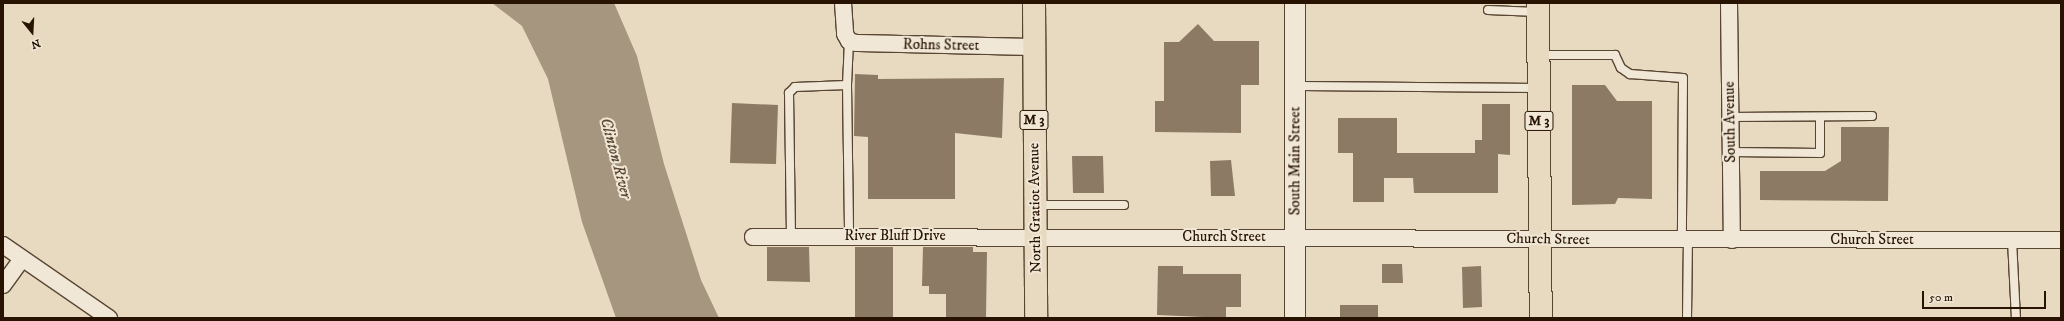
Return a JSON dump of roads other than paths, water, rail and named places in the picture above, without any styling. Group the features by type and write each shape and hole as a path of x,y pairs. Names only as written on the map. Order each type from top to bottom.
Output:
{"main road":[{"name":"North Gratiot Avenue","path":"1034,3 1036,318"},
{"name":"M 3","path":"1538,7 1539,238 1541,318"}],"street":[{"path":"844,3 844,30 849,41"},
{"name":"South Main Street","path":"1295,3 1295,318"},
{"name":"South Avenue","path":"1729,3 1732,240"},
{"name":"Rohns Street","path":"849,41 1034,47"},
{"name":"River Bluff Drive","path":"753,237 1036,237"},
{"name":"Church Street","path":"1036,237 2061,240"},
{"path":"3,245 109,318"},
{"path":"3,285 22,259"}],"lane":[{"path":"1488,10 1538,7"},
{"path":"849,41 847,85 849,236"},
{"path":"1538,55 1615,55 1621,68 1630,74 1683,78 1687,318"},
{"path":"791,236 789,92 795,87 847,85"},
{"path":"1295,86 1538,88"},
{"path":"1731,152 1820,153 1820,116"},
{"path":"1730,117 1872,116"},
{"path":"1036,205 1124,205"},
{"path":"2012,240 2016,318"}],"water":[{"name":"Clinton River","path":"492,3 614,3 637,56 664,164 701,280 719,318 616,318 582,222 548,79 522,26"}]}
